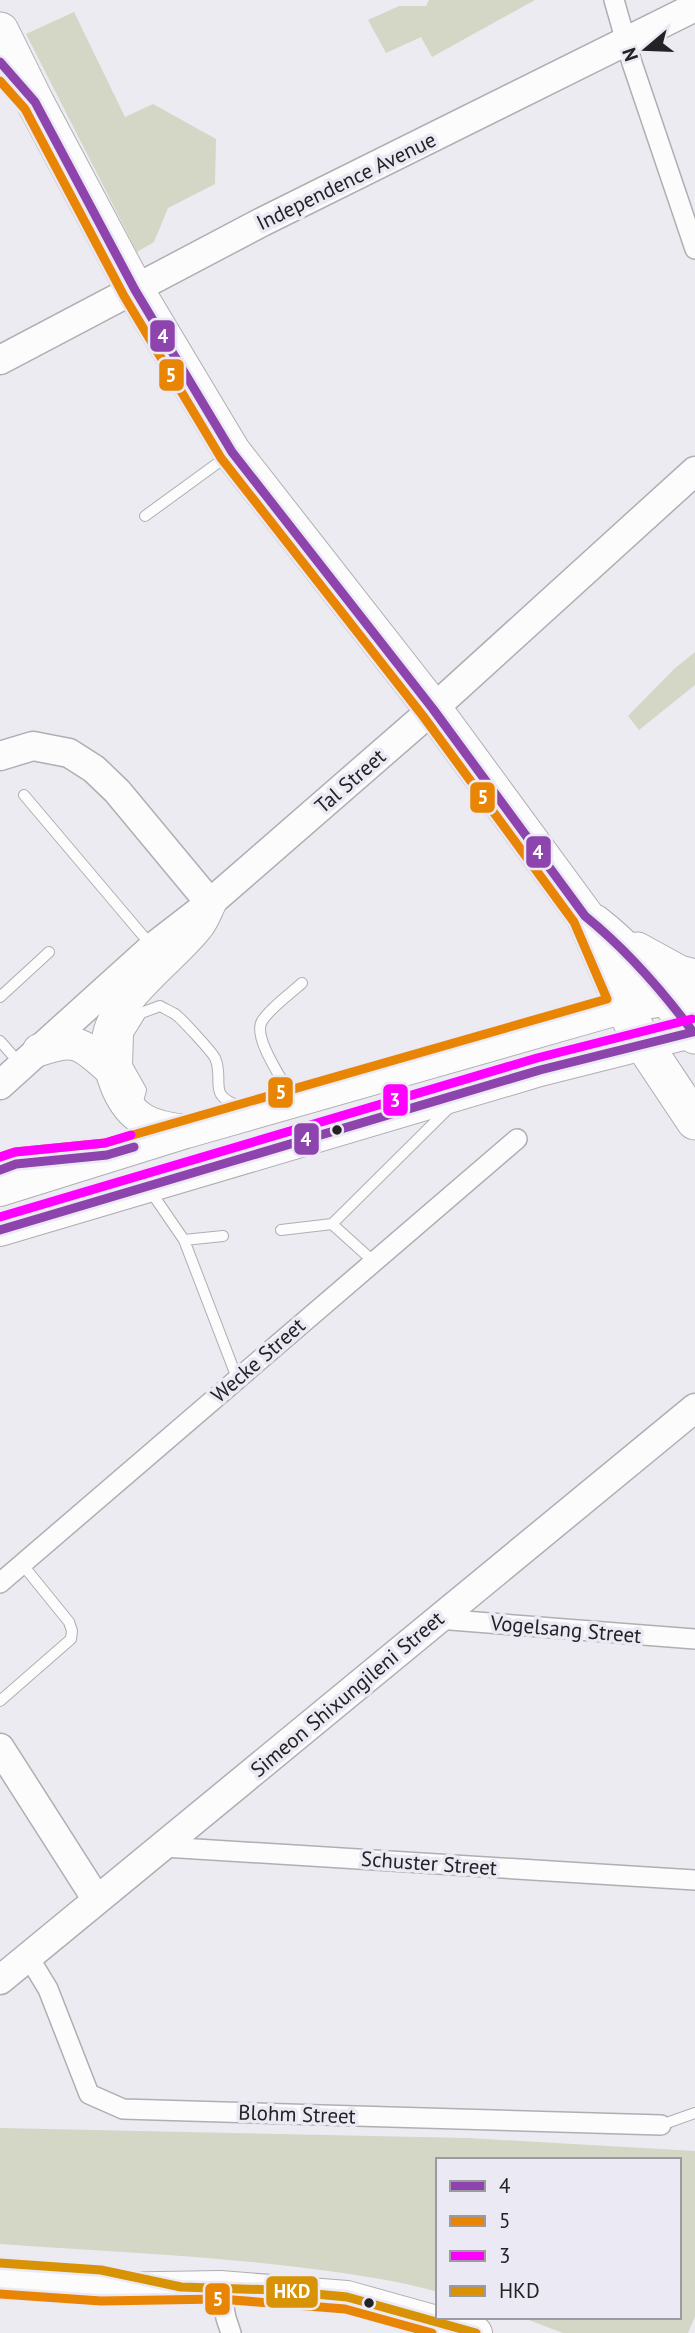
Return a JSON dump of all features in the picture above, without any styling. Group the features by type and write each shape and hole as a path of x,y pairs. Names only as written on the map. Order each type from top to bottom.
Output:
{"highway":[{"path":"0,31 135,290 233,452 433,709 594,923 686,990 694,1033"},
{"path":"0,62 35,102"},
{"path":"594,923 624,1007 643,1043 695,1121"}],"main road":[{"path":"186,1132 153,1126 135,1115 110,1069 107,1038 122,1005 196,928 210,903"},
{"path":"0,1190 107,1155 686,990"},
{"path":"0,1230 464,1093 643,1043 694,1033"},
{"path":"30,1058 63,1042 82,1047 110,1069"},
{"path":"0,2263 101,2270 181,2287"},
{"path":"0,2282 101,2290 220,2287 347,2297 467,2331"}],"street":[{"path":"614,0 632,63 695,249"},
{"name":"Independence Avenue","path":"0,360 262,222 695,6"},
{"name":"Tal Street","path":"0,1085 153,947 210,903 433,709 695,471"},
{"path":"0,755 33,746 69,753 94,769 117,792 210,903"},
{"name":"Wecke Street","path":"0,1583 517,1139"},
{"name":"Simeon Shixungileni Street","path":"0,1980 695,1408"},
{"name":"Vogelsang Street","path":"438,1619 695,1639"},
{"path":"0,1748 97,1900"},
{"name":"Schuster Street","path":"163,1847 695,1880"},
{"name":"Blohm Street","path":"28,1956 48,1989 89,2094 123,2109 661,2126"},
{"path":"220,2287 231,2333"}],"lane":[{"path":"145,516 233,452"},
{"path":"24,795 153,947"},
{"path":"0,997 49,953"},
{"path":"127,1103 138,1101 141,1090 127,1065 128,1034 141,1013 160,1006 177,1015 215,1058 220,1094 230,1103 280,1106 259,1032 261,1022 302,982"},
{"path":"0,1041 30,1058"},
{"path":"281,1230 331,1224 464,1093"},
{"path":"0,1170 16,1164 107,1155"},
{"path":"146,1185 184,1240 237,1378"},
{"path":"331,1224 373,1261"},
{"path":"184,1240 223,1236"},
{"path":"0,1701 71,1639 69,1622 22,1564"},
{"path":"661,2126 695,2113"}],"green space":[{"path":"429,0 535,0 432,57 421,37 386,53 368,20 399,6 426,6"},
{"path":"74,12 125,117 153,104 216,139 215,184 168,208 154,242 137,252 26,34"},
{"path":"695,652 695,685 639,730 628,716 674,669"},
{"path":"0,2128 467,2138 695,2151 695,2316 688,2333 563,2333 526,2319 681,2319 681,2158 436,2158 436,2291 368,2277 260,2263 0,2244"}],"transit line":[{"name":"4","path":"0,62 35,102 135,290 232,452 433,709 585,916 643,971 693,1032 540,1070 0,1230"},
{"name":"5","path":"0,81 25,109 124,296 221,458 423,716 574,922 607,999 105,1143 15,1152 0,1157"},
{"name":"3","path":"0,1217 537,1058 692,1019"},
{"name":"3","path":"0,1157 15,1152 105,1143 131,1135"},
{"name":"4","path":"0,1170 16,1164 107,1155 134,1147"},
{"name":"HKD","path":"0,2263 101,2270 181,2287 274,2290 347,2297 476,2333"},
{"name":"5","path":"0,2294 101,2301 220,2299 345,2309 432,2333"}]}
